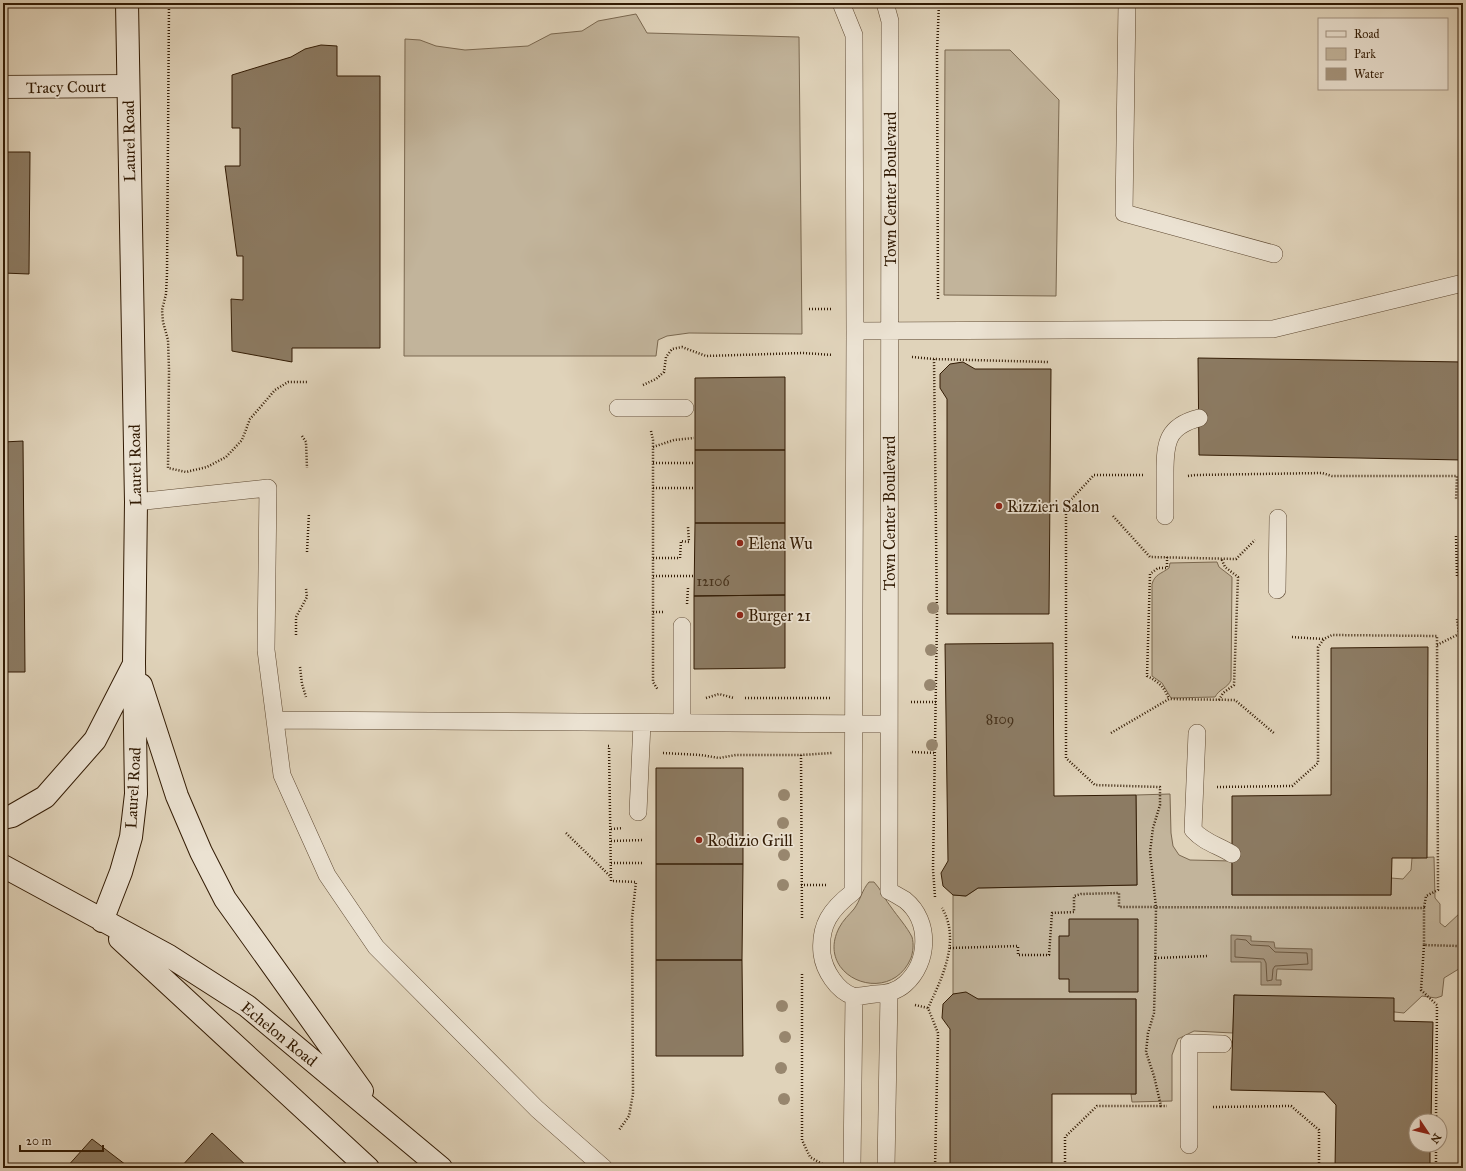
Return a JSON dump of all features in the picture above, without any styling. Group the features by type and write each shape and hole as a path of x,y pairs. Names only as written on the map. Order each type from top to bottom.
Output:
{"street":[{"name":"Laurel Road","path":"102,921 121,872 131,837 136,794 134,663 136,502 127,3"},
{"name":"Tracy Court","path":"3,87 128,86"},
{"path":"3,818 12,816 45,797 95,740 134,663"},
{"path":"134,663 177,796 201,852 225,899 379,1115"},
{"name":"Echelon Road","path":"3,866 169,956 247,1006 441,1168"},
{"name":"Echelon Road","path":"102,921 368,1168"}],"lane":[{"path":"842,3 854,35 855,331 853,892 838,904 827,919 822,936 822,955 828,973 839,988 854,996 852,1168"},
{"name":"Town Center Boulevard","path":"854,996 889,993 905,984 917,970 924,952 924,933 918,915 906,901 889,891 890,21 885,3"},
{"path":"1127,3 1124,213 1274,254"},
{"path":"855,331 1273,329 1463,283"},
{"path":"618,408 685,408"},
{"path":"1165,516 1165,449 1169,437 1177,428 1187,421 1198,418"},
{"path":"136,502 268,488 266,650 282,775 327,875 376,947 536,1108 604,1168"},
{"path":"1277,590 1278,518"},
{"path":"682,626 682,723"},
{"path":"275,720 889,724"},
{"path":"638,812 642,723"},
{"path":"1197,733 1193,830 1211,845 1222,848 1232,854"},
{"path":"886,1168 889,993"},
{"path":"1189,1144 1189,1043 1223,1044"}],"path":[{"path":"169,3 167,274 166,294 162,310 162,322 168,340 168,468 186,472 207,467 226,457 242,440 250,419 275,390 288,382 307,382"},
{"path":"938,3 938,299"},
{"path":"809,309 836,309"},
{"path":"642,386 646,382 656,379 664,372 666,356 672,349 682,347 706,356 803,353 839,355"},
{"path":"910,356 934,359 1048,362"},
{"path":"934,359 937,702 933,869 934,895 937,900"},
{"path":"650,430 653,440 653,682 658,690 658,696"},
{"path":"302,436 306,442 307,468"},
{"path":"653,447 674,440 694,438"},
{"path":"653,463 694,463"},
{"path":"1186,482 1186,477 1195,474 1322,473 1332,476 1457,476 1456,500"},
{"path":"1145,481 1145,475 1094,475 1066,504 1066,758 1095,785 1160,787 1160,804 1153,828 1150,852 1156,907 1154,1013 1148,1033 1146,1052 1154,1076 1161,1106"},
{"path":"653,488 694,488"},
{"path":"307,552 309,513"},
{"path":"1113,516 1150,557 1236,559 1278,518"},
{"path":"653,558 680,558 681,541 689,542 688,528"},
{"path":"1456,536 1458,576"},
{"path":"1167,557 1167,568 1158,568 1150,574 1147,676 1157,681 1164,689 1169,699"},
{"path":"1219,700 1223,693 1234,685 1238,577 1224,566 1221,558"},
{"path":"653,576 694,576"},
{"path":"296,635 296,617 307,597 306,588"},
{"path":"1437,645 1459,634 1457,619"},
{"path":"1213,787 1292,786 1318,763 1318,647 1324,639 1332,635 1437,636 1438,890 1426,896 1424,908 1424,945 1421,990 1437,1005 1436,1113"},
{"path":"1292,637 1324,639"},
{"path":"703,700 709,696 719,694 732,698 829,698 836,700"},
{"path":"909,702 937,702"},
{"path":"609,746 611,878"},
{"path":"657,751 666,754 701,755 719,758 736,755 794,756 836,753"},
{"path":"910,752 936,753"},
{"path":"566,833 611,878 611,881 636,882 632,918 633,1094 629,1116 620,1130"},
{"path":"611,841 644,840"},
{"path":"611,863 644,863"},
{"path":"801,885 828,885"},
{"path":"950,948 1018,946 1018,955 1049,955 1052,913 1074,912 1074,896 1081,894 1119,893 1119,907 1424,908"},
{"path":"935,1168 938,1033 928,1008 944,973 950,948 947,918 940,906"},
{"path":"1424,945 1459,946"},
{"path":"1155,958 1209,956"},
{"path":"909,1004 928,1008"},
{"path":"1065,1168 1065,1137 1097,1106 1170,1106"},
{"path":"1208,1107 1290,1106 1319,1130 1319,1168"},
{"path":"1436,1153 1436,1168"}],"green space":[{"path":"636,14 647,33 799,37 802,334 689,333 667,336 658,340 656,356 404,356 405,39 420,40 436,46 465,50 528,46 551,34 582,31 598,21"},
{"path":"945,50 1010,50 1059,100 1056,296 944,295"},
{"path":"1217,562 1219,567 1232,577 1230,683 1215,697 1171,698 1162,683 1152,676 1153,581 1157,576 1169,568 1170,563"},
{"path":"1170,794 1171,833 1173,846 1179,855 1190,860 1232,861 1232,895 1391,895 1391,878 1403,879 1411,870 1412,858 1434,857 1435,898 1440,904 1440,923 1445,927 1460,913 1463,915 1462,967 1444,978 1442,996 1436,998 1422,996 1404,1013 1234,995 1233,1033 1194,1031 1178,1039 1172,1055 1172,1101 1132,1102 1131,1094 1136,1094 1136,999 978,999 953,994 953,895 966,896 978,888 1137,885 1136,795"},
{"path":"869,882 874,882 879,888 910,933 913,945 911,958 901,973 887,981 872,983 858,980 845,972 837,960 834,945 839,928 856,906"}],"water":[{"path":"1231,935 1251,936 1251,941 1274,942 1275,948 1312,949 1312,970 1277,969 1276,980 1281,980 1281,985 1261,985 1261,962 1231,962"}],"building":[{"path":"321,45 337,46 337,76 380,76 380,348 292,348 292,362 232,351 231,299 243,300 243,256 237,256 225,166 240,166 240,128 232,128 232,75 291,57 305,49"},
{"path":"3,152 30,152 29,274 3,273"},
{"path":"1198,358 1463,362 1463,460 1199,455"},
{"name":"Rizzieri Salon","path":"963,362 975,369 1051,369 1049,614 947,614 947,399 940,388 940,374 950,364"},
{"path":"785,377 785,450 695,450 695,378"},
{"path":"23,441 25,672 3,672 3,442"},
{"path":"695,450 785,450 785,523 695,523"},
{"name":"Elena Wu","path":"695,523 785,523 785,595 694,596"},
{"name":"Burger 21","path":"785,595 785,668 694,669 694,596"},
{"path":"1053,643 1054,796 1136,795 1137,885 978,888 966,896 953,895 943,886 941,873 948,861 945,644"},
{"path":"1428,647 1427,858 1392,858 1391,895 1232,895 1232,796 1331,795 1331,648"},
{"name":"Rodizio Grill","path":"656,768 743,768 743,864 656,864"},
{"path":"656,864 743,864 742,960 656,960"},
{"path":"1069,919 1138,919 1138,992 1069,992 1069,979 1059,979 1059,936 1069,936"},
{"path":"656,960 742,960 743,1056 656,1056"},
{"path":"966,992 978,999 1136,999 1136,1094 1052,1094 1052,1168 950,1168 950,1029 942,1018 943,1004 953,994"},
{"path":"1234,995 1394,998 1394,1021 1433,1022 1431,1113 1408,1113 1408,1153 1430,1153 1430,1168 1335,1168 1336,1105 1324,1092 1231,1090"},
{"path":"212,1133 249,1168 180,1168"},
{"path":"92,1139 130,1168 66,1168"}],"place":[{"name":"Rizzieri Salon","path":"999,506"},
{"name":"Elena Wu","path":"740,543"},
{"name":"Burger 21","path":"740,615"},
{"name":"Rodizio Grill","path":"699,840"}]}
